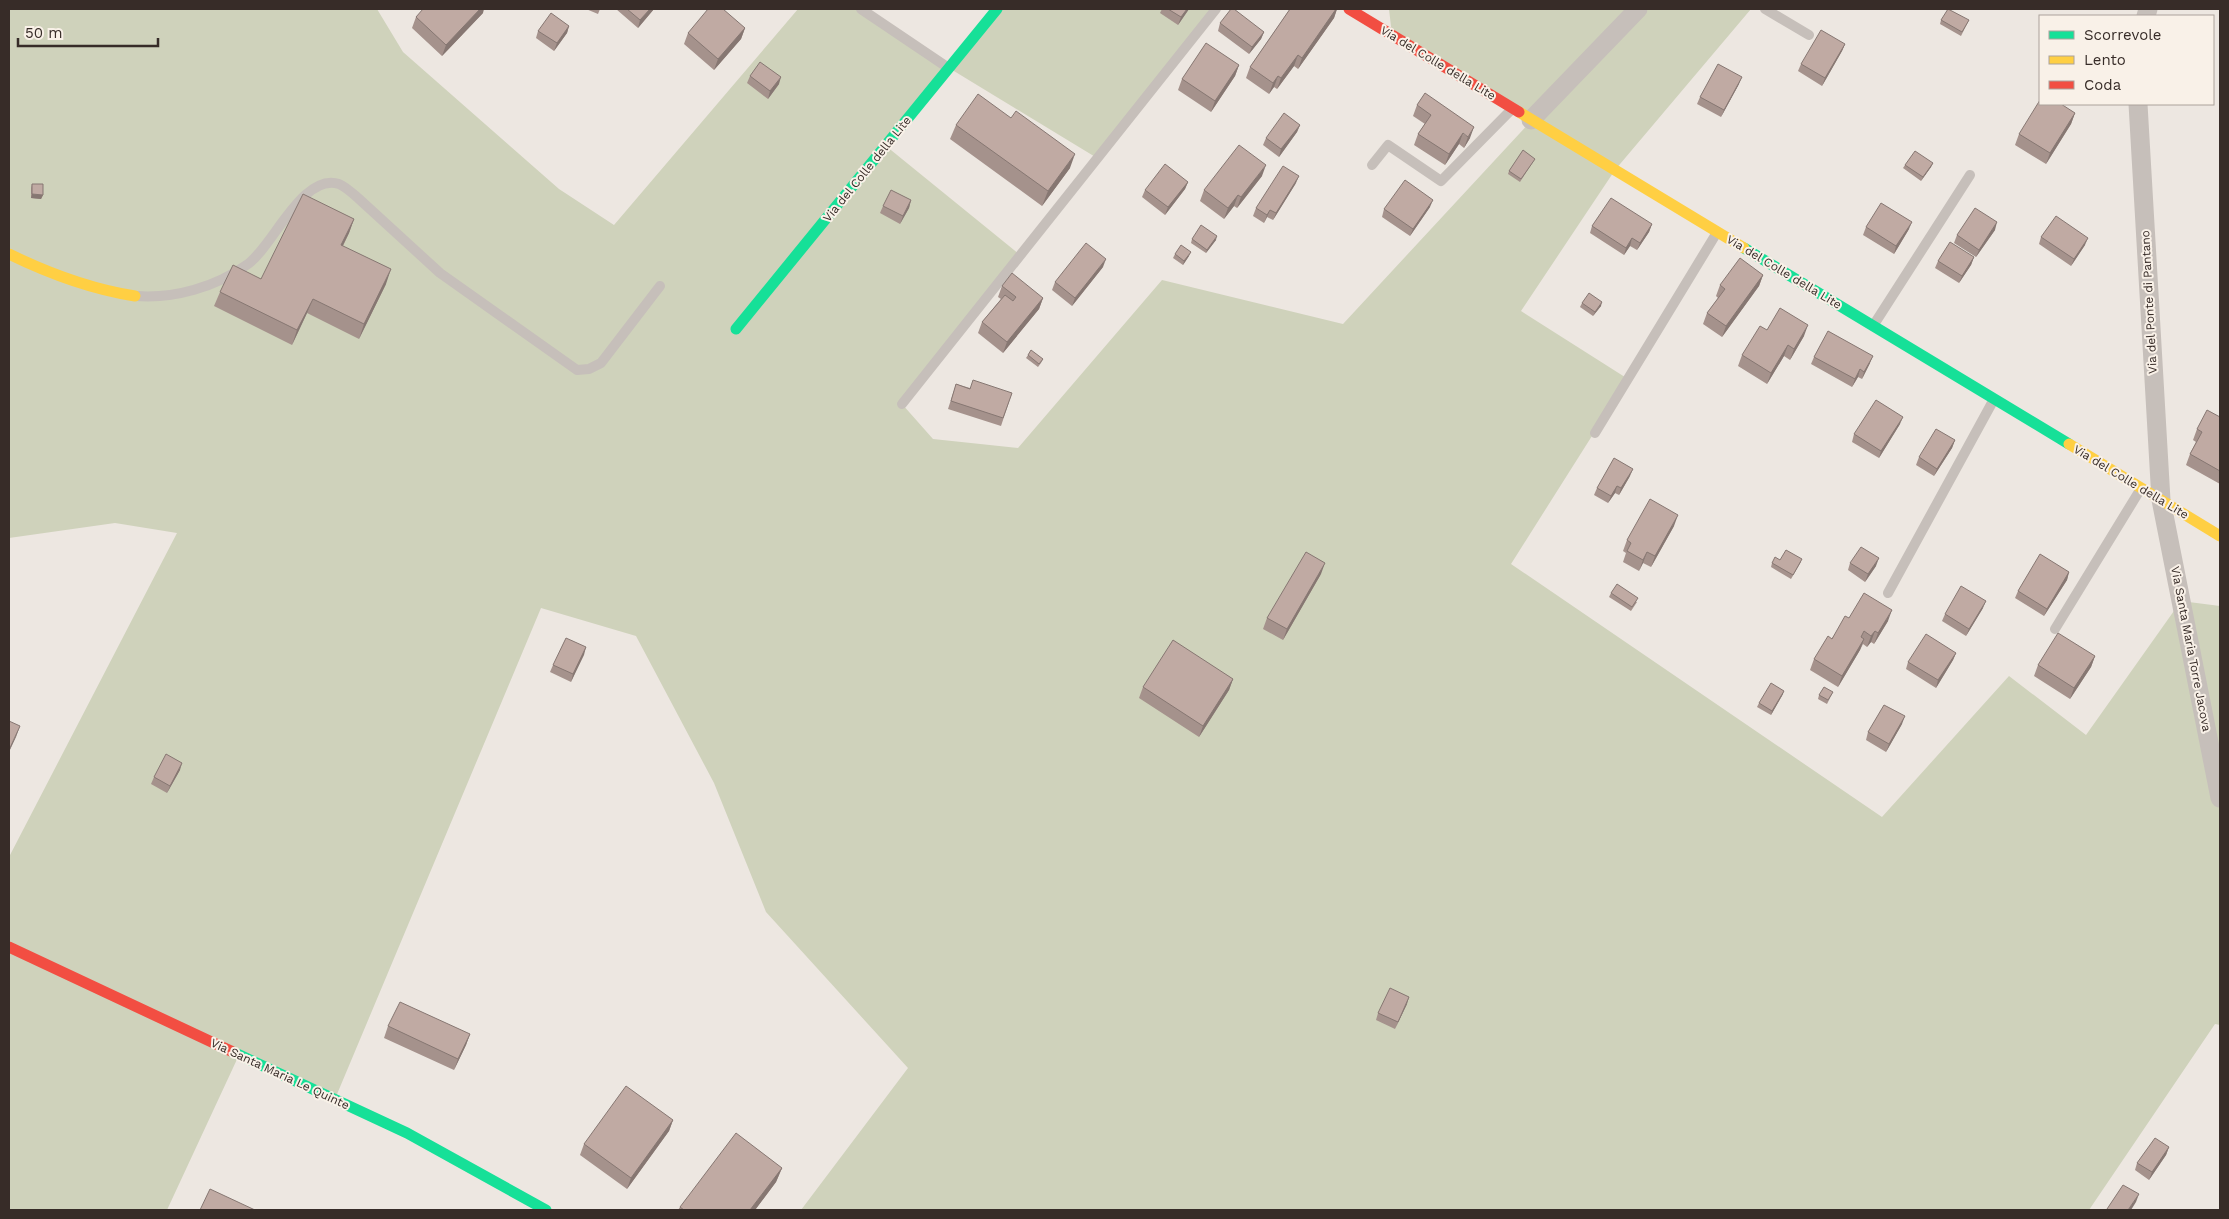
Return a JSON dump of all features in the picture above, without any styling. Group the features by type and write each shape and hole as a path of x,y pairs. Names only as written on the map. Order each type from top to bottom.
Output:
{"street":[{"name":"Via del Colle della Lite","path":"736,329 997,9"},
{"name":"Via del Colle della Lite","path":"1349,9 2220,536"},
{"path":"1531,120 1638,9"},
{"name":"Via del Ponte di Pantano","path":"2138,105 2161,500"},
{"path":"9,254 70,282 134,296"},
{"name":"Via Santa Maria Torre Jacova","path":"2161,500 2220,798"},
{"name":"Via Santa Maria Le Quinte","path":"9,947 407,1133 546,1210"}],"lane":[{"path":"861,9 949,68"},
{"path":"902,404 1216,9"},
{"path":"1765,9 1809,35"},
{"path":"1372,164 1388,145 1441,181 1512,109"},
{"path":"1873,326 1970,175"},
{"path":"134,296 159,297 183,293 207,285 239,270 260,252 306,194 322,184 334,183 346,188 358,198 440,273 577,370 589,369 601,363 660,286"},
{"path":"1594,433 1717,232"},
{"path":"1888,593 1995,399"},
{"path":"2055,629 2141,488"}],"green space":[{"path":"9,9 377,9 403,52 559,189 614,225 798,9 861,9 949,68 886,146 1020,255 902,404 933,439 1018,448 1162,280 1343,324 1531,121 1392,35 1389,9 1751,9 1615,170 1521,311 1628,379 1511,564 1882,817 2009,676 2086,735 2181,601 2220,606 2220,1025 2215,1024 2089,1210 801,1210 908,1068 766,912 714,783 636,636 541,608 335,1099 239,1055 167,1210 9,1210 9,857 177,533 115,523 9,538"},
{"path":"997,9 1216,9 1097,158 949,68"}],"building":[{"path":"423,9 480,9 446,45 416,17"},
{"path":"627,9 650,9 640,20"},
{"path":"708,9 723,9 745,28 718,59 688,33"},
{"path":"1168,9 1187,9 1181,17"},
{"path":"1231,9 1234,9 1264,32 1252,47 1220,23"},
{"path":"1290,9 1336,9 1302,58 1298,55 1281,78 1278,76 1273,83 1250,67"},
{"path":"1948,9 1969,20 1962,32 1941,20"},
{"path":"551,13 569,26 557,43 538,31"},
{"path":"1821,30 1845,44 1825,78 1801,64"},
{"path":"1206,43 1239,65 1215,101 1182,79"},
{"path":"760,62 781,77 770,91 750,76"},
{"path":"1718,64 1742,77 1724,110 1700,97"},
{"path":"1425,93 1474,127 1468,137 1463,133 1449,154 1418,134 1431,115 1417,105"},
{"path":"978,94 1011,118 1016,111 1075,154 1048,191 956,125"},
{"path":"2039,102 2039,105 2063,105 2075,113 2050,153 2019,134"},
{"path":"1284,113 1300,125 1281,149 1266,138"},
{"path":"1239,145 1266,165 1241,197 1238,195 1228,208 1204,190"},
{"path":"1523,150 1535,159 1521,179 1509,171"},
{"path":"1915,151 1933,163 1923,177 1905,165"},
{"path":"1165,164 1188,182 1168,207 1145,190"},
{"path":"1283,166 1299,176 1276,213 1270,210 1267,215 1256,208"},
{"path":"1405,180 1433,200 1413,229 1384,209"},
{"path":"32,184 43,184 43,195 32,194"},
{"path":"891,190 911,200 903,216 883,206"},
{"path":"303,194 354,219 341,245 391,269 364,324 313,299 297,330 220,292 233,265 261,279"},
{"path":"1611,198 1652,224 1640,243 1632,238 1626,248 1592,226"},
{"path":"1881,203 1912,222 1896,246 1866,227"},
{"path":"1975,208 1997,222 1979,250 1957,235"},
{"path":"2056,216 2088,238 2074,259 2041,237"},
{"path":"1201,225 1217,236 1207,250 1192,239"},
{"path":"1950,242 1974,257 1962,276 1938,261"},
{"path":"1086,243 1106,259 1075,298 1055,282"},
{"path":"1181,245 1191,252 1184,261 1175,254"},
{"path":"1740,258 1763,275 1726,326 1707,313 1725,289 1720,285"},
{"path":"1012,273 1043,298 1007,342 982,322 1005,295 1013,301 1016,297 1002,286"},
{"path":"1589,293 1602,302 1595,312 1582,303"},
{"path":"1780,308 1808,325 1794,349 1788,345 1771,373 1742,355 1760,326 1767,330"},
{"path":"1828,331 1873,356 1864,372 1860,369 1855,379 1814,357"},
{"path":"1031,350 1043,359 1039,364 1028,355"},
{"path":"973,380 1012,393 1003,418 951,401 956,384 970,389"},
{"path":"1876,400 1903,417 1881,451 1854,434"},
{"path":"2207,410 2220,417 2220,471 2190,454 2202,432 2197,429"},
{"path":"1936,429 1955,440 1937,469 1919,457"},
{"path":"1614,458 1633,469 1621,488 1617,486 1611,496 1597,488"},
{"path":"1650,499 1678,515 1655,556 1647,552 1643,560 1627,551 1631,543 1627,540"},
{"path":"1861,547 1879,558 1868,574 1850,563"},
{"path":"1786,550 1802,559 1793,575 1772,563 1775,557 1780,560"},
{"path":"1306,552 1325,563 1287,629 1267,618"},
{"path":"2040,554 2069,572 2047,609 2018,591"},
{"path":"1617,584 1638,598 1632,607 1611,593"},
{"path":"1961,586 1986,601 1969,629 1945,614"},
{"path":"1864,593 1892,610 1878,633 1875,631 1871,636 1864,631 1861,637 1864,639 1842,676 1814,659 1828,636 1832,639 1845,616 1849,618"},
{"path":"2058,633 2095,656 2074,688 2038,665"},
{"path":"1926,634 1956,653 1938,680 1908,662"},
{"path":"566,638 586,647 573,674 553,665"},
{"path":"1173,640 1233,679 1203,726 1143,687"},
{"path":"1771,683 1784,691 1772,711 1759,703"},
{"path":"1824,687 1833,692 1828,700 1819,695"},
{"path":"1884,705 1905,716 1889,744 1868,732"},
{"path":"9,721 20,726 9,750"},
{"path":"166,754 182,763 170,786 154,777"},
{"path":"1390,988 1409,997 1398,1022 1378,1013"},
{"path":"400,1002 470,1034 458,1059 388,1026"},
{"path":"626,1086 673,1120 631,1178 584,1144"},
{"path":"736,1133 782,1168 750,1210 684,1210 680,1207"},
{"path":"2155,1138 2169,1147 2152,1172 2137,1163"},
{"path":"2123,1185 2139,1194 2128,1210 2107,1209"},
{"path":"210,1189 255,1210 200,1210"}],"traffic: fast":[{"path":"736,329 997,9"},
{"path":"1744,248 2069,444"},
{"path":"233,1052 407,1133 546,1210"}],"traffic: slow":[{"path":"1519,112 1744,248"},
{"path":"9,254 70,280 135,296"},
{"path":"2069,444 2220,536"}],"traffic: jam":[{"path":"1349,9 1519,112"},
{"path":"9,947 233,1052"}]}
